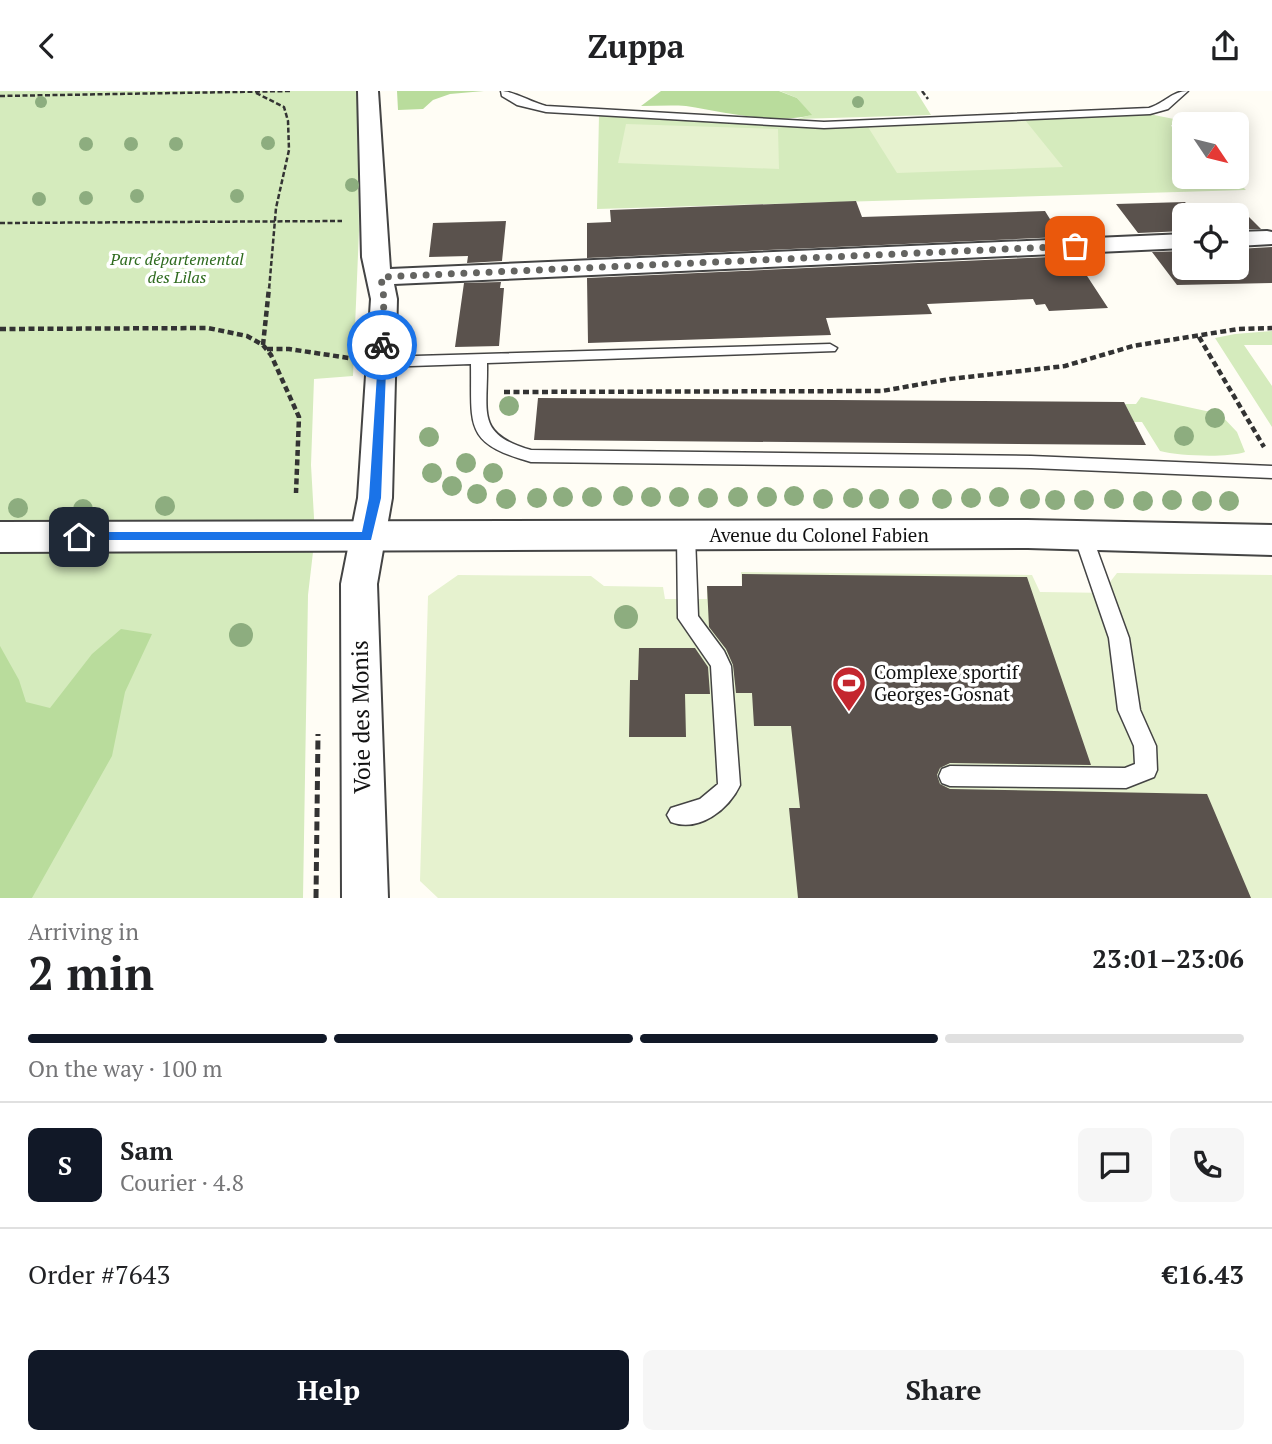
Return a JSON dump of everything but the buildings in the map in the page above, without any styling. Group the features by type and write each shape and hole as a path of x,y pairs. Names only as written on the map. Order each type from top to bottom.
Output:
{"street":[{"name":"Voie des Monis","path":"365,898 359,585 375,498 369,360 384,299 375,257 368,91"},
{"path":"1249,239 1267,238"},
{"path":"381,277 1172,242"},
{"name":"Avenue du Colonel Fabien","path":"0,537 1083,536 1272,540"}],"lane":[{"path":"506,91 506,94 521,103 546,109 824,125 1150,111 1164,107 1183,91"},
{"path":"369,360 479,360 830,348"},
{"path":"479,360 478,419 482,431 502,447 531,456 1031,462 1272,472"},
{"path":"679,815 709,807 727,791 729,785 721,666 718,657 688,618 686,536"},
{"path":"950,776 1126,778 1146,770 1145,746 1129,710 1119,638 1083,536"}],"path":[{"path":"0,96 290,91"},
{"path":"255,93 284,107 291,136 274,220 273,267 265,347 299,417 296,493"},
{"path":"0,223 348,221"},
{"path":"479,393 547,390 882,391 950,379 1065,366 1133,346 1199,337 1238,328 1272,328"},
{"path":"0,329 222,329 247,336 265,347 369,360"},
{"path":"1199,337 1265,450"}],"green space":[{"name":"Parc départemental des Lilas","path":"0,91 357,91 359,230 353,376 314,379 311,465 315,535 308,595 303,898 0,898"},
{"path":"397,91 484,91 450,94 433,100 423,109 398,110"},
{"path":"661,91 779,91 797,98 812,115 781,119 686,106 641,106"},
{"path":"780,91 916,91 931,115 797,119 811,115 797,98"},
{"path":"1149,114 1172,119 1172,189 1246,190 597,209 599,115 800,127"},
{"path":"1025,120 1063,167 897,173 868,127"},
{"path":"626,124 778,129 779,169 618,163"},
{"path":"1272,331 1272,345 1244,345 1272,386 1272,427 1215,338"},
{"path":"1141,397 1220,414 1237,432 1245,452 1203,456 1160,451 1142,422 1134,422 1125,404 1136,404"},
{"name":"Complexe sportif Georges-Gosnat","path":"741,572 1032,575 1040,592 1113,593 1110,582 1117,573 1272,575 1272,898 438,898 420,881 428,596 458,575 591,576 604,586 663,587 665,599 707,599 707,586 742,586"},
{"path":"121,629 152,634 125,692 112,756 32,898 0,898 0,646 19,680 26,702 50,708 92,654"}],"way so far":[{"path":"382,345 384,299 381,277 1075,246"}],"place":[{"name":"Complexe sportif Georges-Gosnat","path":"849,713"}],"route":[{"path":"79,537 367,537 375,498 382,345"}]}
